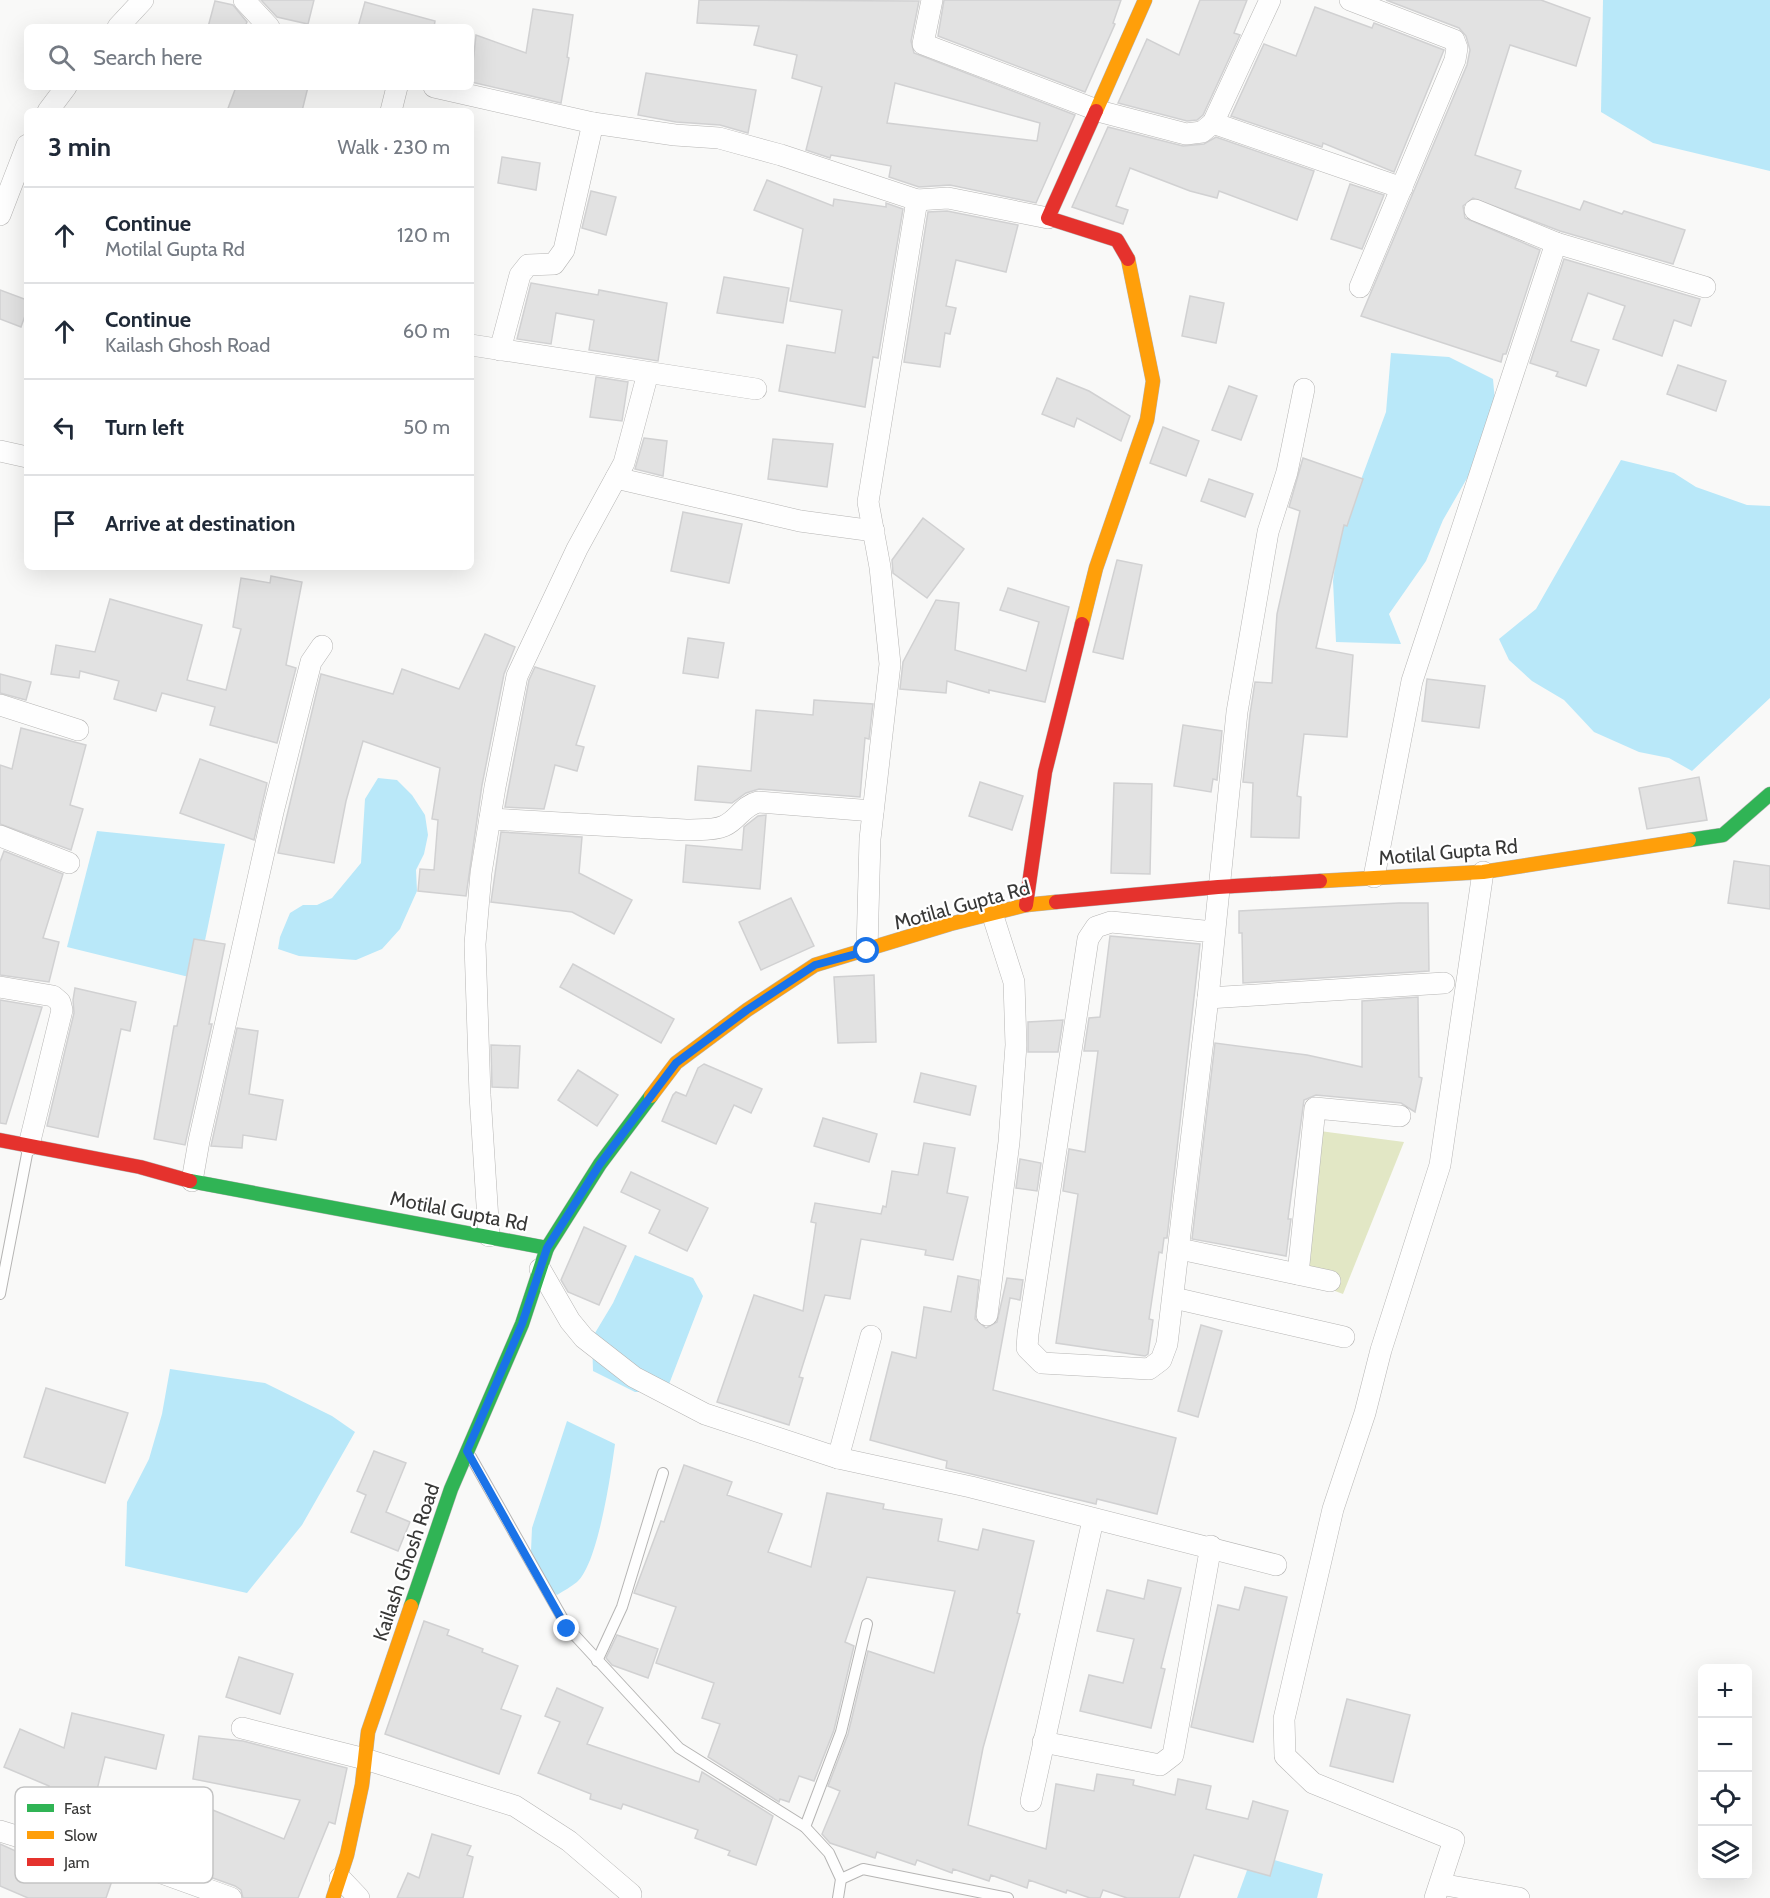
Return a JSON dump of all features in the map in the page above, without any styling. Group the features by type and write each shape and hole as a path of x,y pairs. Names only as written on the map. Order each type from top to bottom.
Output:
{"street":[{"path":"121,24 143,0"},
{"path":"244,0 266,24"},
{"path":"932,0 923,44 1097,108 1102,112 1186,134 1202,132 1213,123 1270,0"},
{"path":"1048,218 1145,0"},
{"path":"1350,0 1454,40 1457,48 1455,60 1360,287"},
{"path":"50,108 64,90"},
{"path":"393,108 396,90"},
{"path":"447,90 593,123 675,135 719,138 781,155 916,200 948,198 1048,218 1117,240 1127,255 1153,381 1147,420 1096,568 1045,772 1026,905"},
{"path":"500,350 520,274 528,265 555,264 564,250 593,123"},
{"path":"1213,123 1402,188"},
{"path":"0,215 24,153"},
{"path":"867,951 873,812 890,664 880,567 868,502 916,200"},
{"path":"1475,210 1556,243 1705,287"},
{"path":"1374,878 1412,681 1556,243"},
{"path":"474,346 756,389"},
{"path":"489,1236 475,944 481,873 516,676 578,549 624,463 648,373"},
{"path":"1215,932 1111,922 1096,927 1088,939 1027,1348 1042,1363 1149,1368 1161,1360 1174,1298 1180,1249 1208,998 1215,932 1218,887 1237,712 1268,532 1287,472 1304,389"},
{"path":"0,451 24,456"},
{"path":"616,478 789,519 874,531"},
{"path":"192,1181 201,1129 273,812 311,662 322,646"},
{"path":"0,705 78,730"},
{"name":"Motilal Gupta Rd","path":"0,1140 140,1167 192,1181 547,1248 600,1164 676,1063 747,1010 815,965 950,924 1026,905 1218,887 1483,872 1723,835 1770,794"},
{"path":"490,819 686,830 716,829 727,825 747,804 758,801 873,812"},
{"path":"0,837 69,863"},
{"path":"1483,872 1440,1166 1381,1350 1365,1413 1333,1509 1284,1719 1285,1756 1313,1783 1454,1840 1438,1891 1519,1898"},
{"path":"987,1315 1009,1142 1016,1045 1014,982 992,913"},
{"path":"1208,998 1444,983"},
{"path":"0,987 53,996 60,1002 62,1010 29,1145"},
{"path":"1298,1274 1315,1108 1401,1116"},
{"name":"Kailash Ghosh Road","path":"337,1888 350,1843 368,1732 447,1500 522,1324 547,1248"},
{"path":"1180,1249 1330,1281"},
{"path":"540,1269 570,1321 584,1338 634,1377 705,1413 838,1458 971,1487 1093,1520 1211,1546 1276,1564"},
{"path":"1174,1298 1344,1337"},
{"path":"838,1458 871,1335"},
{"path":"1031,1801 1093,1520"},
{"path":"1043,1742 1160,1765 1168,1761 1173,1755 1211,1546"},
{"path":"242,1728 365,1759 515,1806 569,1841 631,1894"},
{"path":"0,1831 15,1836"},
{"path":"188,1883 231,1898"},
{"path":"337,1888 359,1898"}],"lane":[{"path":"0,1294 29,1145"},
{"path":"467,1451 567,1629 679,1748 804,1827 829,1852 841,1879 838,1898"},
{"path":"597,1661 622,1607 663,1473"},
{"path":"804,1827 841,1732 867,1624"},
{"path":"841,1879 863,1869 1008,1898"}],"green space":[{"path":"1312,1130 1404,1142 1343,1294 1288,1273"}],"water":[{"path":"1603,0 1770,0 1770,171 1653,143 1601,112"},
{"path":"1391,353 1449,357 1493,379 1496,412 1481,454 1443,520 1426,561 1389,614 1401,644 1336,642 1333,581 1338,542 1386,412"},
{"path":"1621,460 1674,473 1696,487 1747,505 1770,506 1770,698 1692,771 1669,758 1639,752 1594,732 1564,700 1532,681 1509,660 1499,639 1536,609"},
{"path":"378,778 397,780 412,795 425,815 428,835 424,854 416,870 417,891 400,929 382,949 356,960 299,956 278,949 280,937 290,913 303,905 317,905 332,898 361,863 365,799"},
{"path":"97,831 225,844 197,979 67,947"},
{"path":"635,1255 693,1278 703,1296 666,1392 635,1392 593,1371 592,1338 613,1303"},
{"path":"170,1369 265,1383 332,1416 355,1432 302,1525 247,1593 125,1566 127,1502 149,1459 162,1414"},
{"path":"567,1421 615,1444 602,1517 591,1557 577,1582 557,1595 530,1573 532,1528"},
{"path":"1253,1854 1323,1874 1317,1898 1237,1898"}],"building":[{"path":"261,0 314,0 308,24 277,17"},
{"path":"699,0 919,1 911,41 914,53 1075,115 1036,203 950,185 919,187 889,177 891,166 831,155 830,158 806,150 822,87 792,78 797,55 754,45 759,26 697,23","holes":["895,83 1040,123 1037,141 887,123"]},
{"path":"944,0 1121,0 1113,23 1115,24 1085,92 938,36"},
{"path":"1200,0 1247,0 1234,33 1240,35 1203,115 1197,120 1187,121 1118,103 1147,39 1179,55"},
{"path":"1386,0 1541,0 1590,18 1576,66 1510,45 1475,155 1521,171 1515,188 1580,210 1584,201 1622,214 1624,211 1685,230 1673,264 1560,231 1473,198 1463,206 1465,218 1540,250 1506,354 1503,354 1501,362 1361,316 1467,65 1470,50 1466,36 1459,28"},
{"path":"215,1 233,5 247,22 246,24 209,24"},
{"path":"365,2 435,21 434,24 359,24"},
{"path":"1315,7 1372,28 1374,23 1444,50 1394,172 1323,143 1322,147 1231,116 1264,44 1296,56"},
{"path":"533,9 573,15 567,57 569,58 561,103 474,83 476,35 526,53"},
{"path":"646,73 756,90 748,133 720,125 676,122 638,115"},
{"path":"235,90 307,90 303,108 228,108"},
{"path":"1108,127 1183,146 1204,144 1216,137 1314,171 1297,220 1219,191 1217,198 1190,191 1130,168 1116,206 1128,210 1123,224 1072,207"},
{"path":"502,157 540,163 536,190 498,183"},
{"path":"767,180 833,206 834,199 886,207 886,203 903,209 878,358 873,357 865,407 779,391 787,345 835,353 842,310 790,301 803,229 754,210"},
{"path":"1350,184 1384,195 1362,249 1331,239"},
{"path":"591,191 616,197 606,235 582,228"},
{"path":"947,211 1018,225 1006,272 956,260 946,306 956,308 950,334 945,333 940,367 904,362 928,212"},
{"path":"1564,259 1700,299 1691,326 1674,320 1662,356 1613,339 1625,306 1588,293 1571,341 1599,350 1586,386 1556,376 1558,372 1530,363"},
{"path":"724,277 789,288 783,323 717,313"},
{"path":"531,283 598,295 599,290 667,303 658,361 589,350 594,320 556,313 551,344 517,339"},
{"path":"0,290 24,299 24,318 21,327 0,319"},
{"path":"1190,296 1224,303 1216,343 1182,336"},
{"path":"1678,365 1726,381 1716,411 1667,394"},
{"path":"596,377 628,382 622,421 590,417"},
{"path":"1057,378 1089,391 1130,416 1121,441 1077,418 1074,427 1042,414"},
{"path":"1229,386 1257,396 1241,440 1212,430"},
{"path":"1163,427 1199,441 1186,476 1150,463"},
{"path":"644,438 667,441 663,476 635,469"},
{"path":"773,439 833,444 827,487 768,479"},
{"path":"1303,458 1363,479 1347,526 1344,525 1316,648 1353,655 1347,737 1304,734 1297,796 1301,797 1299,838 1251,837 1253,783 1243,782 1250,714 1255,682 1272,683 1277,614 1300,511 1289,507"},
{"path":"1209,479 1253,494 1245,517 1201,501"},
{"path":"683,512 742,524 729,583 671,571"},
{"path":"923,518 964,549 927,598 893,573 892,560"},
{"path":"1117,560 1142,565 1123,659 1093,652"},
{"path":"271,576 302,582 286,665 296,668 277,743 210,725 215,707 162,693 156,711 114,699 119,681 80,671 79,678 51,674 56,645 95,652 110,599 202,625 187,680 226,690 241,629 233,627 241,578 270,583"},
{"path":"1008,588 1069,607 1045,702 989,690 989,693 947,681 946,693 900,689 903,662 936,600 959,603 955,650 1026,671 1039,622 1000,610"},
{"path":"485,634 515,647 504,674 482,785 466,896 418,891 420,869 434,870 438,820 432,819 440,768 363,741 346,801 334,863 278,853 321,674 393,694 402,669 459,689"},
{"path":"688,638 724,643 718,678 683,673"},
{"path":"535,667 595,686 576,745 584,747 577,771 555,765 544,809 505,807 529,680"},
{"path":"0,674 31,682 26,700 0,693"},
{"path":"1427,679 1485,686 1479,728 1422,721"},
{"path":"814,700 873,704 869,739 865,738 860,797 759,789 746,793 732,803 695,800 698,766 751,771 756,710 813,715"},
{"path":"1183,725 1222,731 1217,780 1213,779 1211,792 1174,786"},
{"path":"21,728 86,745 70,805 83,809 71,850 0,824 0,765 12,769"},
{"path":"200,759 267,783 254,840 180,813"},
{"path":"1699,777 1707,820 1647,829 1639,788"},
{"path":"980,782 1023,796 1012,830 969,816"},
{"path":"1114,783 1152,784 1150,874 1111,873"},
{"path":"766,815 760,889 683,882 686,845 742,850 744,827 758,816"},
{"path":"501,832 582,837 579,873 632,900 614,934 572,912 491,902"},
{"path":"4,851 63,874 43,938 59,942 49,982 0,975 0,862"},
{"path":"1734,861 1770,866 1770,909 1728,903"},
{"path":"791,898 814,946 761,970 739,922"},
{"path":"1428,903 1429,971 1243,983 1239,911"},
{"path":"1110,936 1200,944 1167,1238 1164,1238 1162,1253 1159,1252 1149,1319 1153,1320 1148,1354 1145,1356 1056,1343 1078,1194 1063,1191 1069,1149 1085,1152 1098,1051 1084,1051 1089,1018 1100,1017"},
{"path":"194,939 225,944 209,1024 212,1024 185,1145 154,1139 174,1026 177,1026"},
{"path":"573,964 674,1019 661,1043 560,987"},
{"path":"874,975 876,1042 838,1043 834,977"},
{"path":"75,988 136,1002 130,1031 121,1029 98,1137 47,1126 74,1013"},
{"path":"1418,997 1419,1077 1422,1078 1415,1112 1401,1103 1316,1095 1304,1100 1288,1219 1291,1219 1286,1256 1192,1239 1215,1043 1307,1055 1362,1067 1362,1001"},
{"path":"0,1000 42,1007 6,1124 0,1123"},
{"path":"1063,1020 1058,1052 1028,1052 1028,1022"},
{"path":"237,1028 258,1031 249,1094 283,1100 276,1140 243,1135 242,1148 211,1146"},
{"path":"491,1045 520,1046 518,1088 492,1087"},
{"path":"704,1064 762,1089 751,1113 734,1105 716,1144 662,1121 673,1095 676,1092 686,1096 698,1068"},
{"path":"578,1070 618,1095 597,1126 558,1100"},
{"path":"921,1073 976,1086 970,1115 914,1102"},
{"path":"823,1118 877,1134 869,1162 814,1146"},
{"path":"924,1143 955,1148 947,1193 968,1197 953,1260 925,1255 926,1250 861,1239 850,1299 825,1295 799,1377 803,1378 789,1425 717,1402 754,1295 803,1311 816,1223 811,1222 815,1203 881,1214 883,1206 886,1207 892,1171 918,1175"},
{"path":"1020,1159 1041,1163 1037,1191 1016,1188"},
{"path":"631,1172 708,1208 687,1251 649,1233 660,1210 621,1192"},
{"path":"584,1227 626,1246 599,1305 568,1292 561,1280"},
{"path":"958,1276 979,1280 975,1319 986,1328 997,1322 1007,1278 1023,1280 1020,1300 1010,1298 993,1390 1176,1438 1157,1514 1097,1499 1096,1504 946,1468 947,1461 870,1440 892,1352 916,1358 924,1307 951,1312"},
{"path":"1201,1325 1222,1331 1198,1417 1178,1411"},
{"path":"46,1388 128,1413 105,1483 24,1457"},
{"path":"374,1451 406,1463 386,1512 410,1522 398,1551 351,1532 366,1495 357,1491"},
{"path":"684,1465 732,1482 727,1495 782,1514 768,1552 811,1567 827,1493 884,1504 883,1509 942,1519 938,1541 978,1550 983,1529 1034,1541 1017,1613 1020,1614 983,1748 968,1825 1046,1849 1056,1784 1094,1791 1097,1774 1134,1780 1133,1785 1175,1795 1178,1779 1211,1786 1206,1809 1248,1819 1253,1801 1288,1811 1270,1876 1194,1855 1179,1898 1127,1898 1103,1890 1100,1898 1090,1898 1067,1890 1066,1893 1029,1880 1027,1888 991,1875 989,1881 953,1869 952,1873 917,1860 915,1865 877,1852 875,1858 830,1843 822,1834 840,1791 828,1786 848,1734 868,1651 934,1673 955,1591 867,1577 845,1642 854,1646 834,1730 814,1781 799,1776 789,1802 780,1799 779,1802 708,1757 720,1724 702,1718 714,1683 656,1663 676,1607 634,1593 661,1521 664,1522"},
{"path":"1148,1580 1181,1588 1161,1668 1165,1669 1151,1728 1080,1711 1089,1675 1123,1683 1134,1639 1097,1631 1107,1590 1144,1599"},
{"path":"1245,1587 1287,1597 1253,1742 1191,1727 1218,1605 1239,1610"},
{"path":"424,1621 449,1630 447,1635 483,1649 482,1652 518,1666 501,1709 521,1716 499,1774 385,1734"},
{"path":"617,1635 658,1649 648,1678 612,1665 606,1658"},
{"path":"239,1657 293,1674 280,1714 226,1697"},
{"path":"557,1688 603,1708 587,1744 699,1782 702,1772 773,1816 756,1865 728,1855 730,1851 695,1838 698,1830 623,1804 621,1809 590,1799 591,1794 538,1773 560,1722 545,1716"},
{"path":"1347,1699 1410,1715 1393,1782 1330,1766"},
{"path":"72,1713 164,1735 156,1769 105,1757 98,1787 49,1787 4,1767 20,1729 64,1748"},
{"path":"199,1736 243,1741 347,1768 335,1824 329,1822 298,1898 243,1898 241,1890 213,1878 213,1810 284,1839 300,1800 193,1779"},
{"path":"432,1834 471,1846 467,1855 473,1857 463,1898 397,1898 408,1873 419,1878"},
{"path":"0,1844 15,1851 15,1883 111,1883 106,1898 28,1898 0,1886"}],"traffic: fast":[{"path":"1689,840 1723,835 1770,794"},
{"path":"190,1181 547,1248 600,1164 651,1096"},
{"path":"411,1606 451,1489 522,1324 547,1248"}],"traffic: slow":[{"path":"1096,111 1145,0"},
{"path":"1082,624 1096,568 1147,420 1153,381 1128,259"},
{"path":"1320,881 1483,872 1689,840"},
{"path":"651,1096 676,1063 747,1010 815,965 950,924 1026,905 1056,902"},
{"path":"333,1898 347,1855 362,1785 368,1732 411,1606"}],"traffic: jam":[{"path":"1096,111 1048,218 1117,240 1128,259"},
{"path":"1026,905 1045,772 1082,624"},
{"path":"1056,902 1218,887 1320,881"},
{"path":"0,1140 140,1167 190,1181"}],"route":[{"path":"567,1629 467,1451 522,1324 547,1248 561,1222 600,1164 676,1063 747,1010 815,965 867,951"}]}
